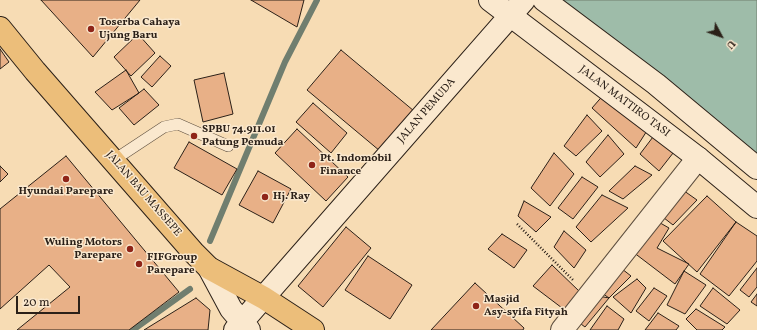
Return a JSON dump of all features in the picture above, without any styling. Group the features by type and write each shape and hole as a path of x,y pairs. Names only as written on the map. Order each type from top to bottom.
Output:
{"highway":[{"name":"JALAN BAU MASSEPE","path":"0,28 193,252 209,268 264,298 313,330"}],"street":[{"name":"JALAN MATTIRO TASI","path":"490,0 517,8 757,207"},
{"path":"544,0 656,84 757,168"},
{"name":"JALAN PEMUDA","path":"242,328 264,298 517,8"},
{"path":"562,330 698,158"},
{"path":"209,268 242,328"}],"lane":[{"path":"114,160 164,127 178,124 228,146"}],"path":[{"path":"517,224 588,296"}],"shaded area":[{"path":"554,0 757,0 757,155"}],"building":[{"name":"Toserba Cahaya Ujung Baru","path":"41,0 140,0 93,57"},
{"path":"251,0 304,0 297,27"},
{"path":"138,34 155,53 131,76 114,57"},
{"path":"0,49 9,62 0,69"},
{"path":"341,50 414,111 380,151 307,90"},
{"path":"160,56 171,66 152,87 141,77"},
{"path":"126,70 139,93 112,110 95,92"},
{"path":"224,73 233,114 203,122 194,80"},
{"path":"144,89 159,105 134,125 119,108"},
{"path":"606,92 650,126 636,148 592,108"},
{"path":"313,103 347,133 331,153 296,122"},
{"path":"587,115 602,131 576,156 564,146"},
{"name":"Pt. Indomobil Finance","path":"297,129 348,177 326,201 275,153"},
{"path":"656,133 677,148 659,171 640,154"},
{"path":"608,135 624,154 600,177 586,162"},
{"path":"189,142 237,169 222,195 174,168"},
{"path":"554,153 574,174 550,206 531,188"},
{"path":"66,156 179,292 129,330 17,330 70,287 49,265 0,309 0,209"},
{"path":"0,166 8,174 0,182"},
{"path":"635,166 652,175 623,199 609,191"},
{"name":"Hj. Ray","path":"258,171 291,189 273,223 239,205"},
{"path":"582,177 598,187 573,219 558,208"},
{"path":"680,188 697,200 673,225 659,214"},
{"path":"602,195 628,208 591,242 576,227"},
{"path":"707,196 736,222 697,272 663,241"},
{"path":"524,201 551,217 536,232 518,216"},
{"path":"655,220 669,228 657,248 689,264 675,284 633,252"},
{"path":"736,222 757,236 757,261 729,296 700,274"},
{"path":"346,227 371,248 323,307 298,286"},
{"path":"564,231 586,250 574,268 554,247"},
{"path":"502,234 527,250 514,268 488,249"},
{"path":"368,256 412,285 390,319 345,290"},
{"path":"552,265 579,291 566,311 533,286"},
{"path":"617,265 631,276 609,298 599,291"},
{"path":"757,268 757,287 749,297 740,290"},
{"path":"684,271 706,285 685,314 667,305"},
{"path":"637,279 646,288 631,313 613,297"},
{"name":"Masjid Asy-syifa Fityah","path":"475,283 524,328 523,330 431,330"},
{"path":"654,288 667,296 649,321 636,311"},
{"path":"713,288 740,310 727,324 700,306"},
{"path":"757,294 757,306 751,302"},
{"path":"593,295 609,298 585,327 577,321"},
{"path":"196,298 210,310 208,330 144,330"},
{"path":"607,306 624,319 618,330 590,330"},
{"path":"696,309 725,327 722,330 697,330 686,319"},
{"path":"658,313 679,326 676,330 645,330"}],"waterway":[{"path":"210,241 285,62 317,0"},
{"path":"133,330 190,289"}],"place":[{"name":"Toserba Cahaya Ujung Baru","path":"91,29"},
{"name":"SPBU 74.911.01 Patung Pemuda","path":"194,136"},
{"name":"Pt. Indomobil Finance","path":"312,165"},
{"name":"Hyundai Parepare","path":"66,179"},
{"name":"Hj. Ray","path":"265,197"},
{"name":"Wuling Motors Parepare","path":"130,249"},
{"name":"FIFGroup Parepare","path":"139,264"},
{"name":"Masjid Asy-syifa Fityah","path":"476,306"}]}
